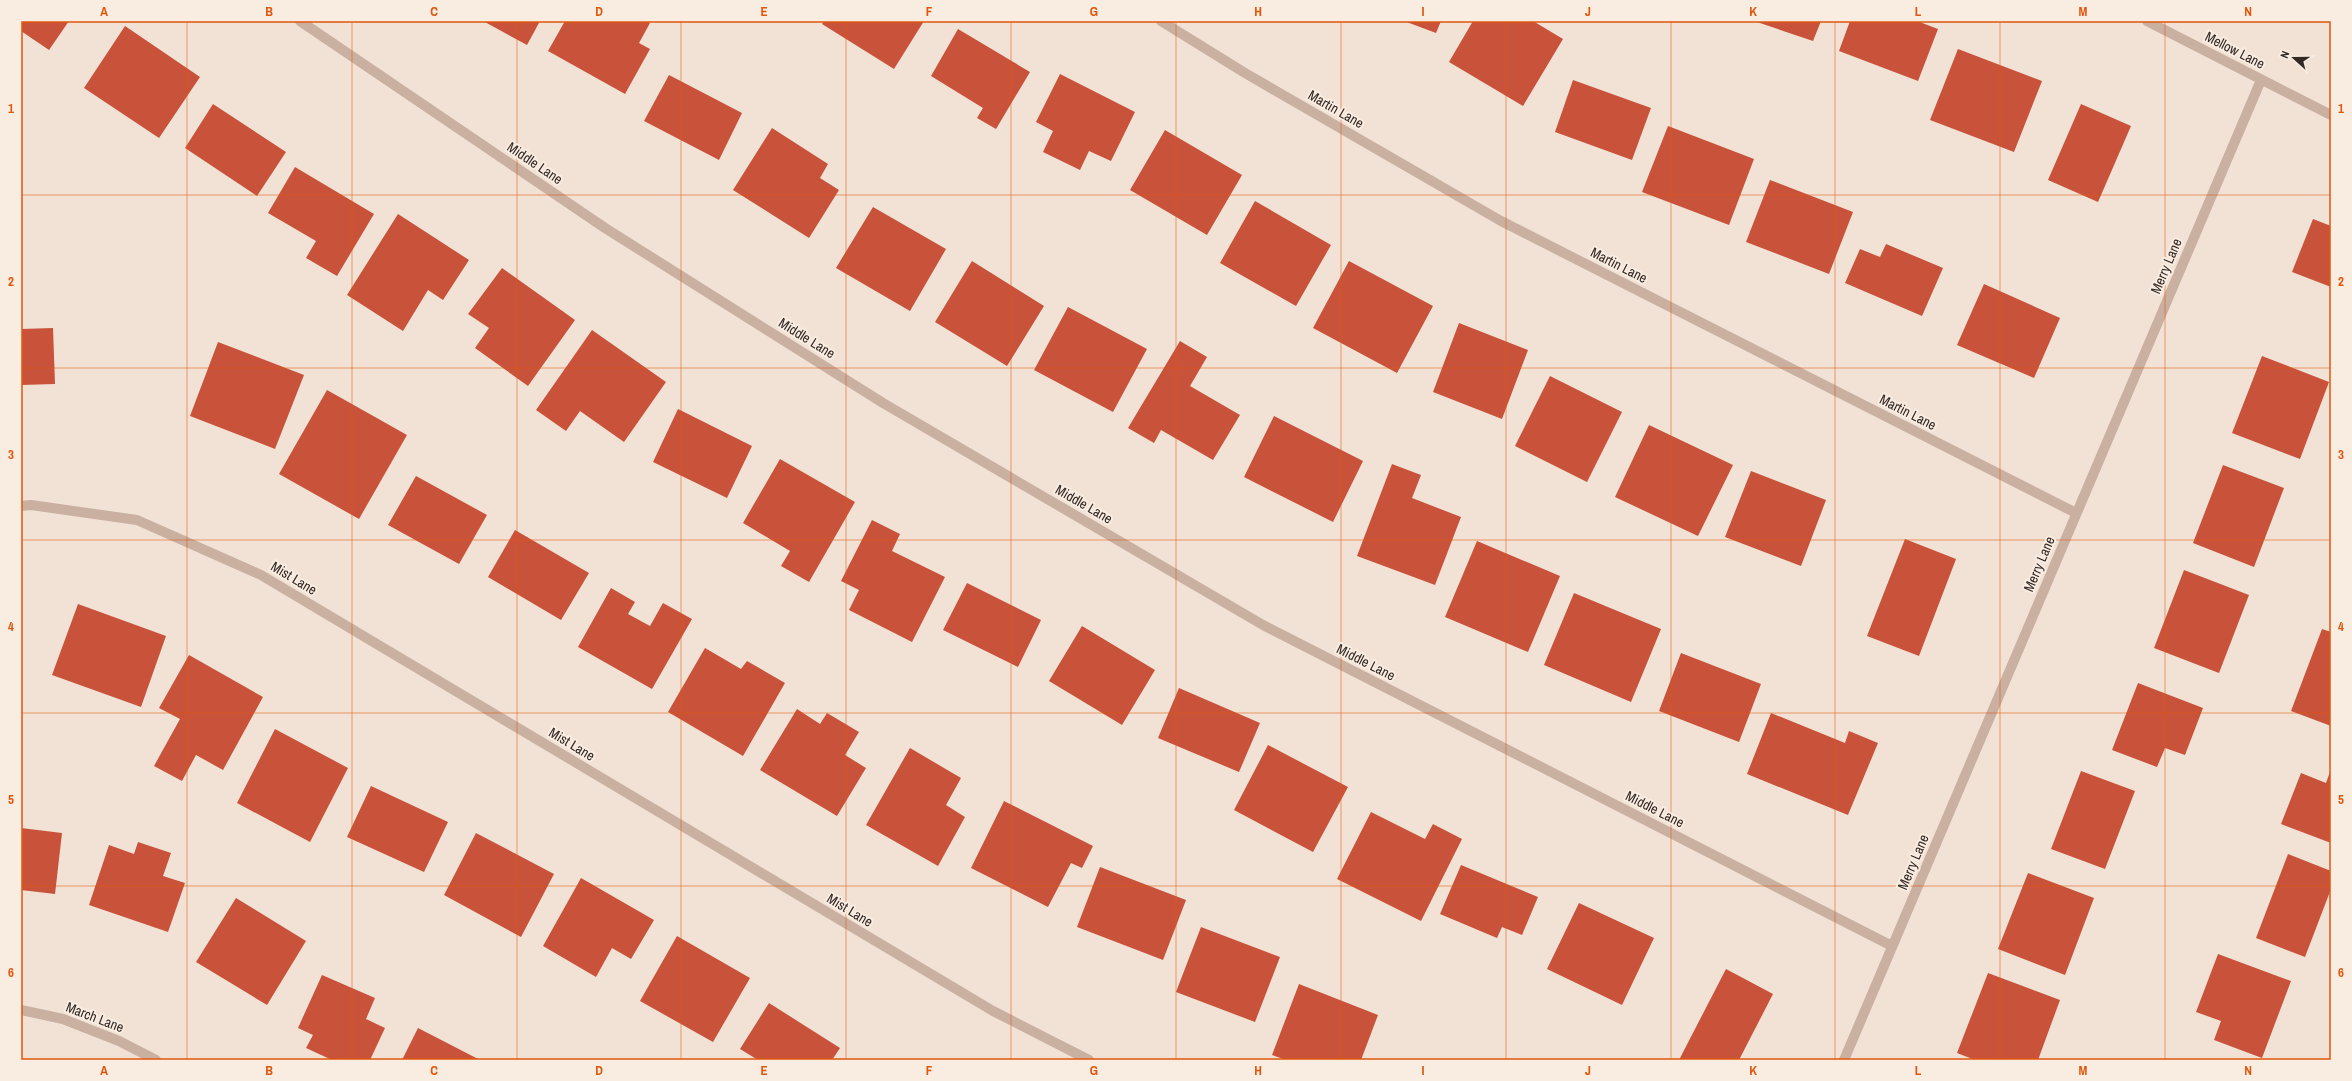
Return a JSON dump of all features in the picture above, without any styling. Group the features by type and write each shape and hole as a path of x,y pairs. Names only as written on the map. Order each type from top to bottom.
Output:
{"street":[{"name":"Middle Lane","path":"300,21 605,228 876,398 1264,626 1892,946"},
{"name":"Martin Lane","path":"1161,21 1501,221 2076,513"},
{"name":"Mellow Lane","path":"2147,21 2331,115"},
{"name":"Merry Lane","path":"1844,1060 2261,80"},
{"name":"Mist Lane","path":"21,506 31,505 137,520 261,574 993,1011 1089,1060"},
{"name":"March Lane","path":"21,1010 63,1019 119,1040 156,1060"}],"building":[{"path":"21,21 69,21 49,50 21,31"},
{"path":"483,21 540,21 527,45"},
{"path":"565,21 647,21 650,23 639,43 650,49 625,94 548,51"},
{"path":"824,21 924,21 894,69 822,24"},
{"path":"1404,21 1441,21 1436,33"},
{"path":"1473,21 1533,21 1563,39 1523,106 1449,62"},
{"path":"1754,21 1821,21 1813,41"},
{"path":"1850,21 1917,21 1938,29 1918,81 1839,51"},
{"path":"125,26 200,77 159,138 84,88"},
{"path":"958,29 1030,72 996,129 977,118 983,108 931,76"},
{"path":"1958,49 2042,81 2014,152 1930,120"},
{"path":"1060,74 1135,112 1111,161 1089,151 1080,170 1043,152 1053,131 1036,122"},
{"path":"669,75 742,113 719,160 644,121"},
{"path":"1573,80 1651,108 1632,160 1555,132"},
{"path":"213,104 286,152 257,196 185,148"},
{"path":"2081,104 2131,126 2098,202 2048,180"},
{"path":"1668,126 1754,159 1729,225 1642,192"},
{"path":"772,128 828,164 820,178 839,190 809,238 733,190"},
{"path":"1165,130 1242,175 1207,235 1130,190"},
{"path":"295,167 374,214 337,276 306,258 316,241 268,213"},
{"path":"1770,180 1853,212 1829,274 1746,242"},
{"path":"1255,201 1331,245 1296,306 1220,263"},
{"path":"873,207 946,249 910,311 836,268"},
{"path":"398,214 469,260 443,300 428,290 403,331 347,295"},
{"path":"2313,219 2331,226 2331,287 2292,272"},
{"path":"1886,244 1943,268 1922,316 1845,283 1860,249 1880,257"},
{"path":"972,261 1044,306 1007,366 935,322"},
{"path":"1349,261 1433,306 1397,373 1313,328"},
{"path":"502,268 575,320 528,386 475,348 489,328 468,314"},
{"path":"1984,284 2060,318 2034,378 1957,345"},
{"path":"1068,307 1147,349 1113,412 1034,370"},
{"path":"1459,323 1528,350 1502,419 1433,392"},
{"path":"53,328 55,384 21,385 21,329"},
{"path":"592,330 666,382 624,442 580,411 566,431 536,410"},
{"path":"1180,341 1207,357 1190,386 1240,415 1213,460 1161,430 1154,443 1128,428"},
{"path":"218,342 304,375 275,449 190,416"},
{"path":"2262,356 2329,382 2300,459 2232,433"},
{"path":"1550,376 1622,412 1587,482 1515,446"},
{"path":"327,390 407,435 359,519 279,474"},
{"path":"678,409 752,446 727,498 653,462"},
{"path":"1274,416 1363,461 1333,522 1244,477"},
{"path":"1649,425 1733,465 1698,536 1615,497"},
{"path":"780,459 855,502 809,582 781,566 790,551 743,523"},
{"path":"1392,464 1421,475 1412,498 1461,517 1435,585 1357,556"},
{"path":"2223,465 2284,488 2254,567 2193,543"},
{"path":"1751,471 1826,500 1801,566 1725,537"},
{"path":"416,476 487,515 459,564 388,525"},
{"path":"872,520 900,534 892,551 945,577 912,642 849,610 859,590 841,581"},
{"path":"515,530 589,573 561,620 488,577"},
{"path":"1905,539 1956,559 1919,656 1867,636"},
{"path":"1477,541 1560,576 1528,652 1445,617"},
{"path":"2184,570 2249,595 2219,673 2154,648"},
{"path":"967,583 1041,620 1018,667 943,630"},
{"path":"611,588 635,602 628,614 650,626 663,603 692,619 652,689 578,647"},
{"path":"1574,593 1661,629 1631,702 1544,665"},
{"path":"78,604 166,636 141,707 52,675"},
{"path":"1082,626 1155,670 1122,725 1049,681"},
{"path":"2322,629 2331,632 2331,726 2291,711"},
{"path":"705,648 741,669 747,661 785,683 743,756 668,712"},
{"path":"1681,653 1761,684 1739,742 1659,711"},
{"path":"189,655 263,697 223,770 196,755 182,781 154,766 180,719 159,708"},
{"path":"2138,683 2203,708 2185,755 2165,748 2157,767 2112,750"},
{"path":"1179,688 1260,723 1239,772 1158,738"},
{"path":"797,709 820,724 827,713 859,732 845,755 866,768 837,816 760,770"},
{"path":"1771,713 1845,743 1849,731 1878,743 1848,815 1747,774"},
{"path":"275,729 348,768 310,842 237,803"},
{"path":"1268,745 1348,787 1313,852 1234,810"},
{"path":"910,748 961,778 946,805 965,817 938,866 866,825"},
{"path":"2331,769 2331,843 2281,824 2301,773 2326,783"},
{"path":"2081,771 2135,791 2105,869 2051,849"},
{"path":"371,786 448,822 424,872 347,837"},
{"path":"1004,801 1093,846 1082,868 1071,863 1048,907 971,868"},
{"path":"1371,812 1425,839 1433,824 1462,839 1421,921 1337,879"},
{"path":"21,828 62,833 55,894 21,890"},
{"path":"476,833 554,874 521,937 444,895"},
{"path":"138,842 171,853 163,876 185,883 168,932 89,905 109,845 134,854"},
{"path":"2288,854 2331,871 2331,889 2305,957 2256,938"},
{"path":"1461,865 1538,897 1522,935 1502,927 1497,938 1440,914"},
{"path":"1100,867 1186,900 1163,960 1077,927"},
{"path":"2028,873 2094,898 2065,975 1998,949"},
{"path":"581,878 654,920 631,959 612,948 596,977 543,946"},
{"path":"236,898 306,941 267,1005 196,962"},
{"path":"1579,903 1654,938 1622,1005 1547,969"},
{"path":"1201,927 1280,957 1255,1022 1176,992"},
{"path":"677,936 750,978 713,1042 640,1001"},
{"path":"2218,954 2291,981 2262,1058 2214,1040 2221,1021 2196,1012"},
{"path":"1726,969 1773,994 1739,1060 1679,1060"},
{"path":"1988,973 2060,1000 2038,1060 1975,1060 1957,1053"},
{"path":"322,975 375,998 366,1019 385,1028 370,1060 332,1060 306,1048 313,1035 298,1028"},
{"path":"1299,984 1378,1015 1361,1060 1286,1060 1272,1055"},
{"path":"769,1003 840,1048 832,1060 758,1060 740,1049"},
{"path":"418,1028 480,1060 402,1060"}]}
